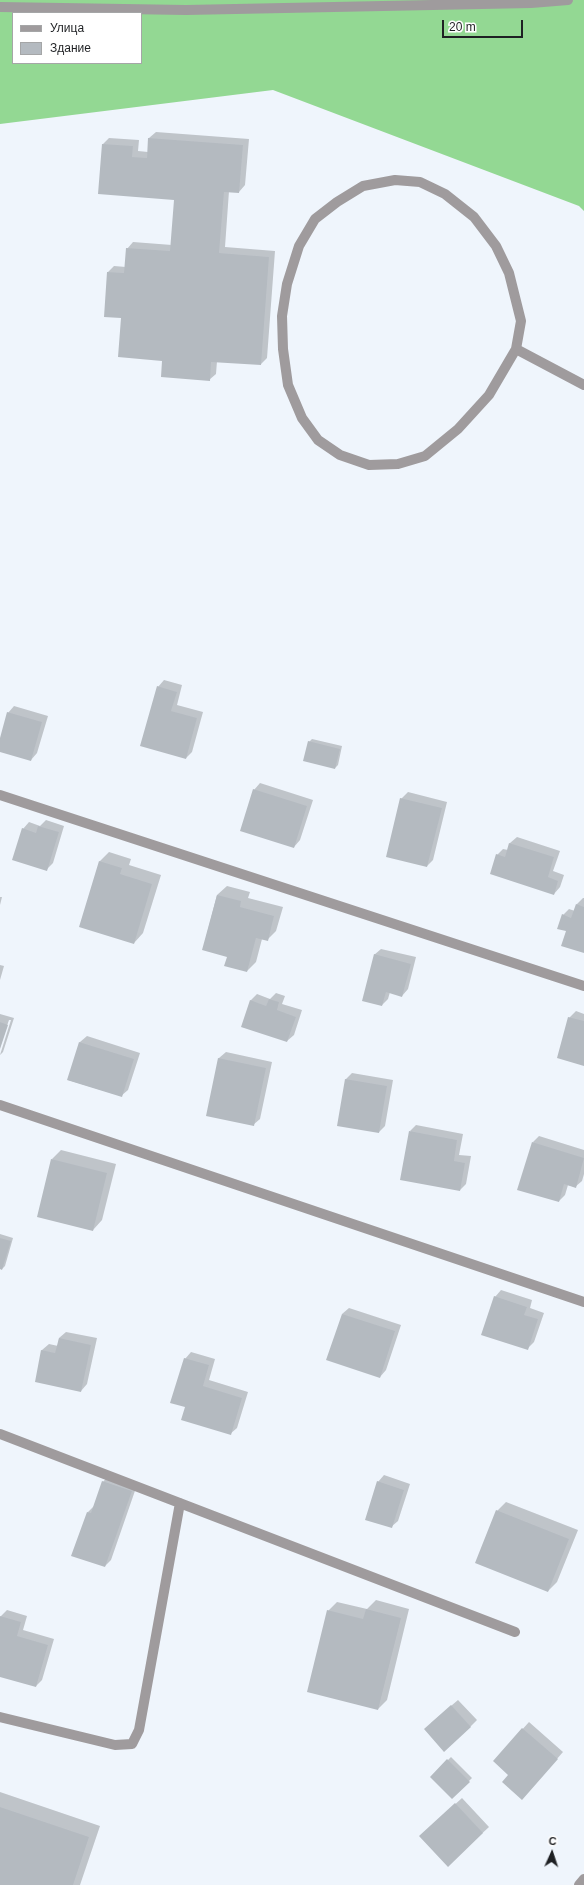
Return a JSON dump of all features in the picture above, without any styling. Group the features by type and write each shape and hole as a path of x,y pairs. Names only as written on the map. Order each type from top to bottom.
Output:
{"street":[{"path":"0,7 186,10 568,0"},
{"path":"395,180 420,182 445,194 474,217 496,246 509,273 521,321 516,349 489,395 458,429 425,456 398,464 369,465 340,455 318,440 302,418 288,385 283,349 282,316 287,284 299,246 316,219 337,202 363,186 395,180"},
{"path":"516,349 584,385"},
{"path":"0,795 584,986"},
{"path":"0,1105 584,1302"},
{"path":"0,1434 515,1632"},
{"path":"0,1716 115,1745 132,1744 139,1730 180,1503"},
{"path":"579,1885 584,1879"}],"green space":[{"path":"0,0 584,0 584,211 579,206 273,90 0,124"}],"building":[{"path":"148,138 243,145 239,193 224,192 219,253 269,257 261,365 211,362 210,381 161,377 162,361 118,357 121,318 104,317 107,272 124,273 126,248 170,251 174,200 98,194 102,144 133,146 132,157 147,158"},
{"path":"157,686 177,692 171,711 197,718 186,759 140,746"},
{"path":"7,712 42,722 31,761 0,752 0,738"},
{"path":"308,741 340,749 335,769 303,761"},
{"path":"253,789 307,806 294,848 240,831"},
{"path":"400,798 442,808 427,867 386,857"},
{"path":"38,826 59,832 47,871 12,860 22,828 36,833"},
{"path":"509,843 554,857 548,877 558,881 554,895 490,874 496,854 505,857"},
{"path":"99,861 122,868 120,874 152,884 134,944 79,927"},
{"path":"217,895 241,901 240,907 274,916 268,941 256,938 247,972 224,966 227,957 202,950"},
{"path":"576,904 584,907 584,953 561,946 566,931 557,929 562,914 571,918"},
{"path":"374,954 411,964 402,997 386,992 382,1006 362,1001"},
{"path":"269,999 279,1002 277,1010 296,1017 287,1042 241,1027 250,1000 266,1006"},
{"path":"568,1017 584,1021 584,1066 557,1058"},
{"path":"0,1022 8,1025 0,1049"},
{"path":"79,1042 134,1059 122,1097 67,1080"},
{"path":"218,1058 266,1068 254,1126 206,1116"},
{"path":"345,1079 387,1086 379,1133 337,1126"},
{"path":"409,1131 457,1140 454,1161 465,1163 460,1191 400,1180"},
{"path":"532,1142 584,1158 576,1188 564,1184 559,1202 517,1190"},
{"path":"51,1159 107,1173 93,1231 37,1217"},
{"path":"0,1238 11,1241 2,1270 0,1269"},
{"path":"494,1296 527,1307 524,1315 538,1319 528,1350 481,1335"},
{"path":"342,1314 395,1331 380,1378 326,1360"},
{"path":"59,1338 91,1345 81,1392 35,1382 41,1350 55,1353"},
{"path":"184,1358 209,1365 203,1386 242,1398 231,1435 181,1420 185,1407 170,1403"},
{"path":"102,1481 132,1491 105,1567 71,1556 87,1512 91,1513"},
{"path":"377,1481 404,1490 392,1528 365,1520"},
{"path":"496,1510 569,1539 548,1592 475,1563"},
{"path":"366,1609 401,1618 378,1710 307,1692 327,1610 363,1619"},
{"path":"0,1616 21,1622 17,1636 48,1645 36,1687 0,1677"},
{"path":"451,1705 471,1727 444,1752 424,1729"},
{"path":"522,1728 558,1759 522,1800 502,1782 508,1775 493,1761"},
{"path":"447,1759 470,1782 452,1799 430,1777"},
{"path":"455,1803 483,1833 448,1867 419,1836"},
{"path":"0,1807 89,1837 73,1885 0,1885"}]}
